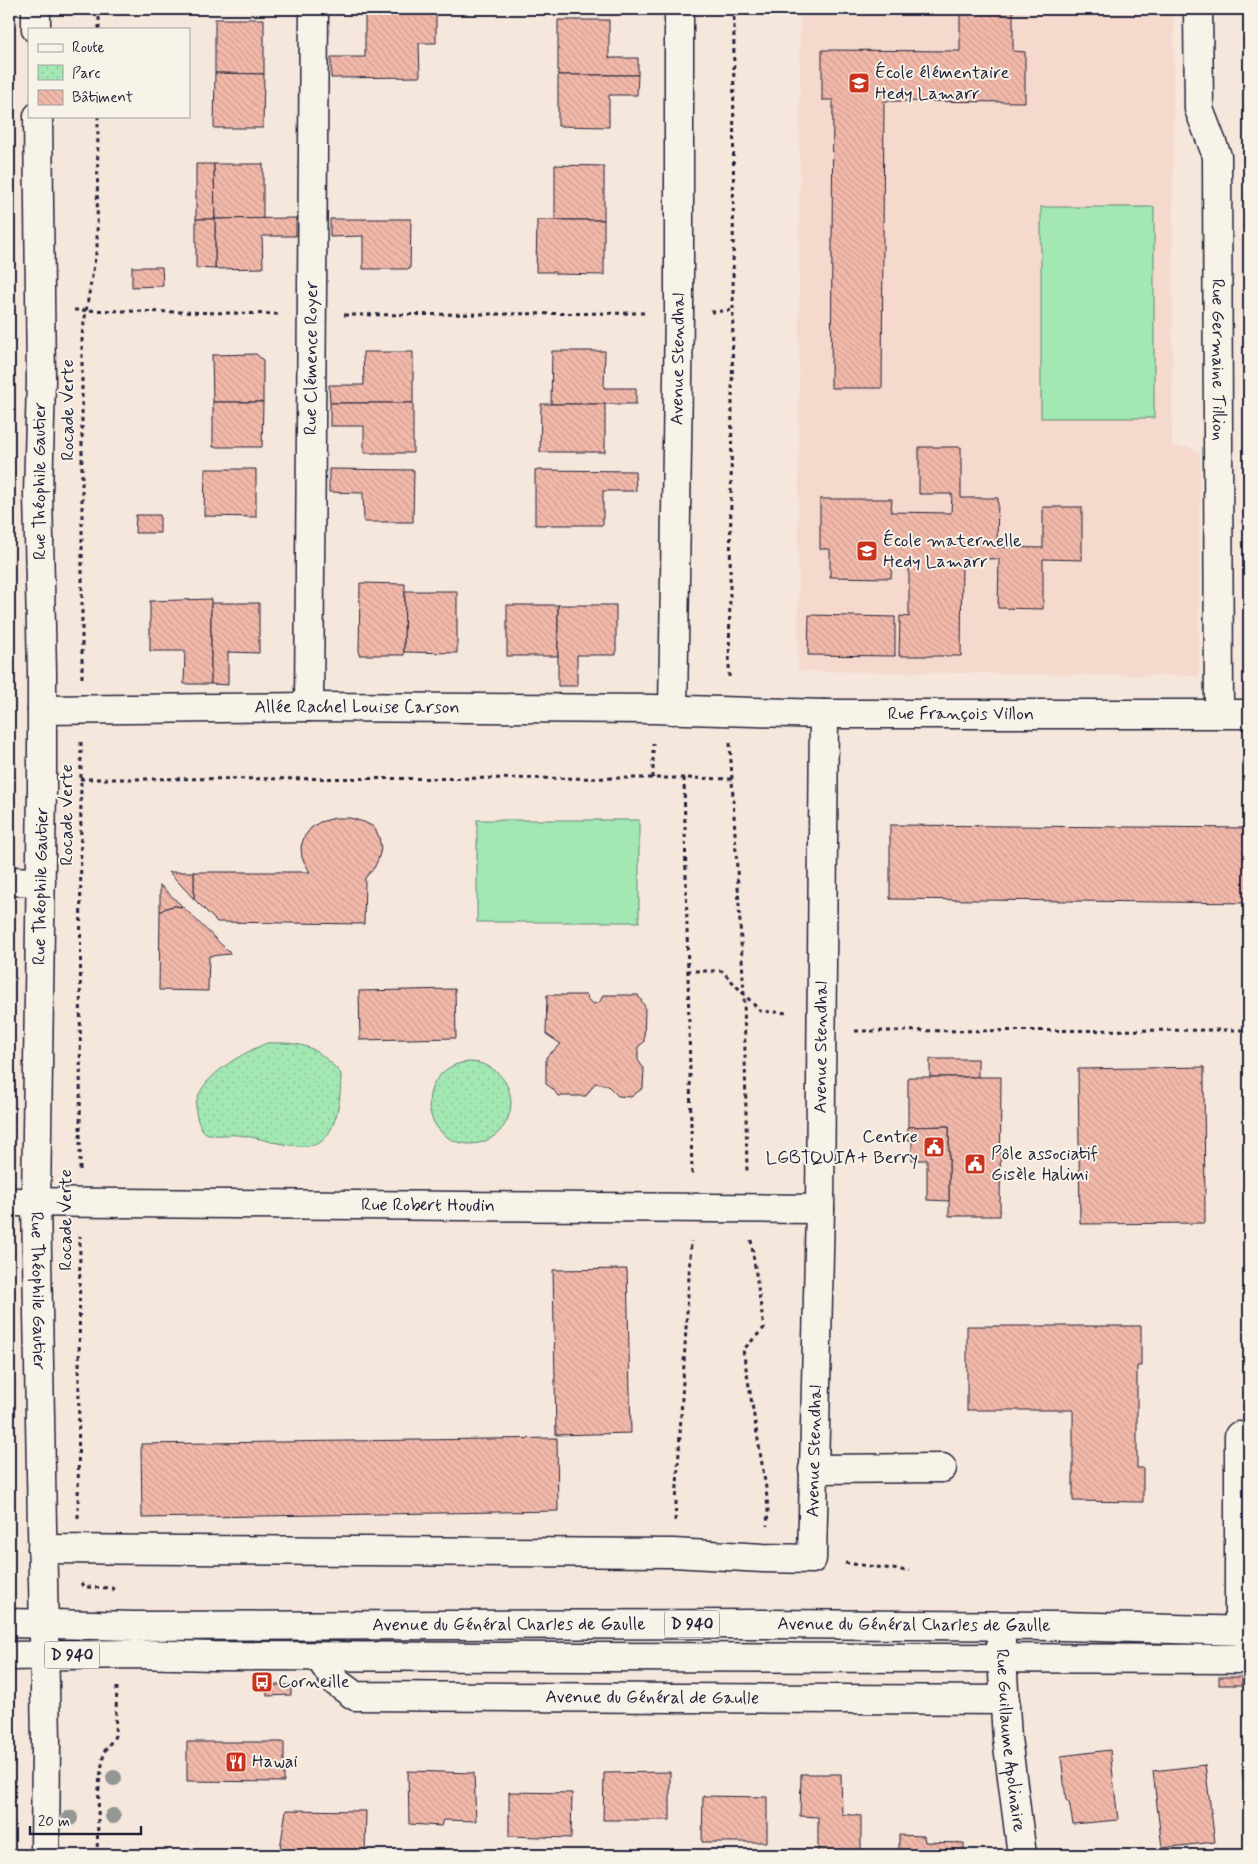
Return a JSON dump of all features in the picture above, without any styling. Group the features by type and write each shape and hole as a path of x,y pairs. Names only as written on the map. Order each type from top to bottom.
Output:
{"street":[{"path":"36,9 36,28"},
{"name":"Rue Clémence Royer","path":"309,707 314,9"},
{"name":"Avenue Stendhal","path":"673,710 679,313 679,9"},
{"name":"Rue Germaine Tillion","path":"1198,9 1199,109 1217,156 1219,714"},
{"name":"Rue Théophile Gautier","path":"38,118 41,381 38,494 42,710 36,1202 44,1624 45,1855"},
{"name":"Allée Rachel Louise Carson","path":"42,710 309,707 673,710"},
{"name":"Rue François Villon","path":"673,710 824,714 1249,714"},
{"name":"Avenue Stendhal","path":"812,1559 820,1209 820,1018 824,714"},
{"path":"9,881 41,882"},
{"name":"Rue Robert Houdin","path":"9,1202 820,1209"},
{"path":"1239,1436 1244,1631"},
{"path":"813,1469 942,1468"},
{"path":"42,1548 673,1553 812,1559"},
{"name":"Avenue du Général Charles de Gaulle","path":"9,1623 135,1626 734,1624 1000,1626 1244,1631"},
{"name":"Rue Guillaume Apolinaire","path":"1000,1626 1007,1738 1022,1855"},
{"name":"Avenue du Général Charles de Gaulle","path":"9,1656 135,1654 319,1657 1249,1659"},
{"name":"Avenue du Général de Gaulle","path":"319,1657 336,1682 356,1696 1005,1700"}],"path":[{"path":"99,9 99,28"},
{"path":"729,712 734,9"},
{"name":"Rocade Verte","path":"78,1515 82,335 97,247 98,118"},
{"path":"41,311 86,310 311,315 679,313"},
{"path":"673,1553 692,1208 684,778"},
{"path":"80,779 732,779"},
{"path":"687,971 722,971 760,1012 804,1014 857,1032 1249,1030"},
{"path":"812,1559 909,1571"},
{"path":"97,1855 99,1784 104,1752 115,1736 118,1680"}],"shaded area":[{"path":"800,9 1174,9 1172,446 1189,447 1200,453 1199,676 798,671"}],"green space":[{"path":"1041,207 1154,207 1154,418 1041,418"},
{"path":"477,820 639,820 639,922 477,922"},
{"path":"267,1043 291,1043 309,1048 325,1057 341,1074 339,1102 334,1122 325,1138 319,1143 311,1146 301,1146 246,1136 213,1135 206,1133 200,1126 196,1104 200,1092 208,1081 231,1062"},
{"path":"470,1062 486,1066 499,1074 507,1087 511,1103 507,1119 499,1132 486,1140 470,1144 454,1140 441,1132 433,1119 429,1103 433,1087 441,1074 454,1066"}],"building":[{"path":"960,9 1013,9 1013,51 1025,52 1025,102 884,101 882,388 831,388 833,100 822,100 822,50 960,51"},
{"path":"365,10 436,10 436,43 419,43 420,77 331,78 331,57 365,57"},
{"path":"215,19 264,19 264,74 215,73"},
{"path":"558,20 609,20 609,58 638,58 638,75 558,75"},
{"path":"215,73 264,74 263,128 214,128"},
{"path":"558,75 638,75 637,95 609,95 609,127 558,126"},
{"path":"196,164 214,164 215,219 196,219"},
{"path":"214,164 263,164 263,219 215,219"},
{"path":"555,165 604,166 604,220 555,220"},
{"path":"296,218 296,236 262,236 263,268 215,269 215,219"},
{"path":"196,219 215,219 215,269 196,268"},
{"path":"330,219 411,219 410,269 363,269 363,236 330,237"},
{"path":"537,220 604,220 604,275 536,272"},
{"path":"132,267 162,267 163,286 132,287"},
{"path":"552,351 605,351 604,388 636,388 636,404 551,404"},
{"path":"363,352 413,352 413,403 330,403 329,385 364,385"},
{"path":"256,354 263,360 263,402 213,402 212,355"},
{"path":"213,402 263,402 262,447 213,447"},
{"path":"330,403 413,403 413,453 364,453 364,426 330,426"},
{"path":"541,404 605,404 605,452 540,452"},
{"path":"919,447 961,447 961,498 998,498 997,547 1043,548 1043,507 1082,507 1082,560 1043,559 1043,609 998,608 999,559 962,558 961,656 899,656 900,616 909,617 909,566 892,565 891,578 830,577 830,549 820,549 820,499 892,499 891,512 951,513 952,494 919,494"},
{"path":"205,469 256,469 256,517 204,516"},
{"path":"329,469 414,470 413,522 364,522 363,493 329,492"},
{"path":"535,470 635,471 636,491 603,491 603,525 535,525"},
{"path":"136,515 160,515 160,533 135,533"},
{"path":"360,583 405,584 404,655 359,655"},
{"path":"405,591 457,591 457,653 404,652"},
{"path":"211,599 211,684 184,684 185,651 150,651 150,601"},
{"path":"211,603 259,603 259,653 228,652 228,685 211,684"},
{"path":"507,605 558,605 558,656 507,656"},
{"path":"558,605 616,605 616,655 577,655 577,686 558,686"},
{"path":"809,615 895,617 895,656 808,655"},
{"path":"335,818 350,818 364,822 374,827 379,837 381,849 378,860 365,878 364,924 217,922 194,899 194,872 310,872 302,858 301,847 304,837 311,828 320,822"},
{"path":"890,825 1249,828 1249,903 890,899"},
{"path":"169,872 194,872 194,899"},
{"path":"160,885 183,907 174,906 160,912"},
{"path":"174,906 183,907 231,954 209,956 208,991 159,990 160,912"},
{"path":"455,989 456,1038 360,1040 359,991"},
{"path":"547,995 587,995 588,1000 597,1004 603,995 638,995 645,1007 644,1042 638,1047 638,1060 644,1069 643,1088 631,1097 618,1096 607,1085 595,1083 586,1096 558,1096 546,1084 546,1057 561,1044 546,1034"},
{"path":"930,1059 978,1059 978,1077 930,1077"},
{"path":"1204,1067 1205,1223 1080,1224 1078,1069"},
{"name":"Pôle associatif Gisèle Halimi","path":"908,1077 1001,1077 1000,1216 949,1216 949,1126 908,1127"},
{"path":"949,1126 949,1201 927,1200 927,1160 912,1160 912,1140 908,1140 908,1127"},
{"path":"627,1269 631,1433 556,1435 553,1270"},
{"path":"967,1326 1141,1326 1141,1366 1137,1366 1137,1468 1143,1468 1143,1502 1073,1501 1073,1410 967,1410"},
{"path":"557,1438 558,1511 142,1518 141,1444"},
{"path":"1219,1677 1242,1677 1242,1685 1219,1685"},
{"path":"266,1685 291,1685 291,1695 267,1696"},
{"name":"Hawai","path":"187,1742 284,1742 284,1782 187,1781"},
{"path":"1110,1750 1118,1820 1073,1824 1069,1802 1066,1800 1061,1756"},
{"path":"1205,1765 1215,1842 1162,1848 1153,1771"},
{"path":"1249,1769 1249,1816 1248,1816 1242,1770"},
{"path":"408,1771 474,1773 476,1821 443,1820 441,1826 409,1824"},
{"path":"670,1772 670,1820 603,1820 604,1773"},
{"path":"801,1774 841,1774 842,1814 861,1816 861,1855 818,1855 818,1817 800,1816"},
{"path":"509,1792 572,1793 571,1838 509,1836"},
{"path":"703,1796 767,1797 767,1842 702,1842"},
{"path":"286,1810 366,1811 365,1855 279,1855"},
{"path":"899,1835 924,1836 925,1842 964,1843 964,1855 899,1855"}],"place":[{"name":"École élémentaire Hedy Lamarr","path":"859,83"},
{"name":"École maternelle Hedy Lamarr","path":"867,551"},
{"name":"Centre LGBTQUIA+ Berry","path":"934,1147"},
{"name":"Pôle associatif Gisèle Halimi","path":"975,1164"},
{"name":"Corneille","path":"262,1682"},
{"name":"Hawai","path":"236,1762"}]}
